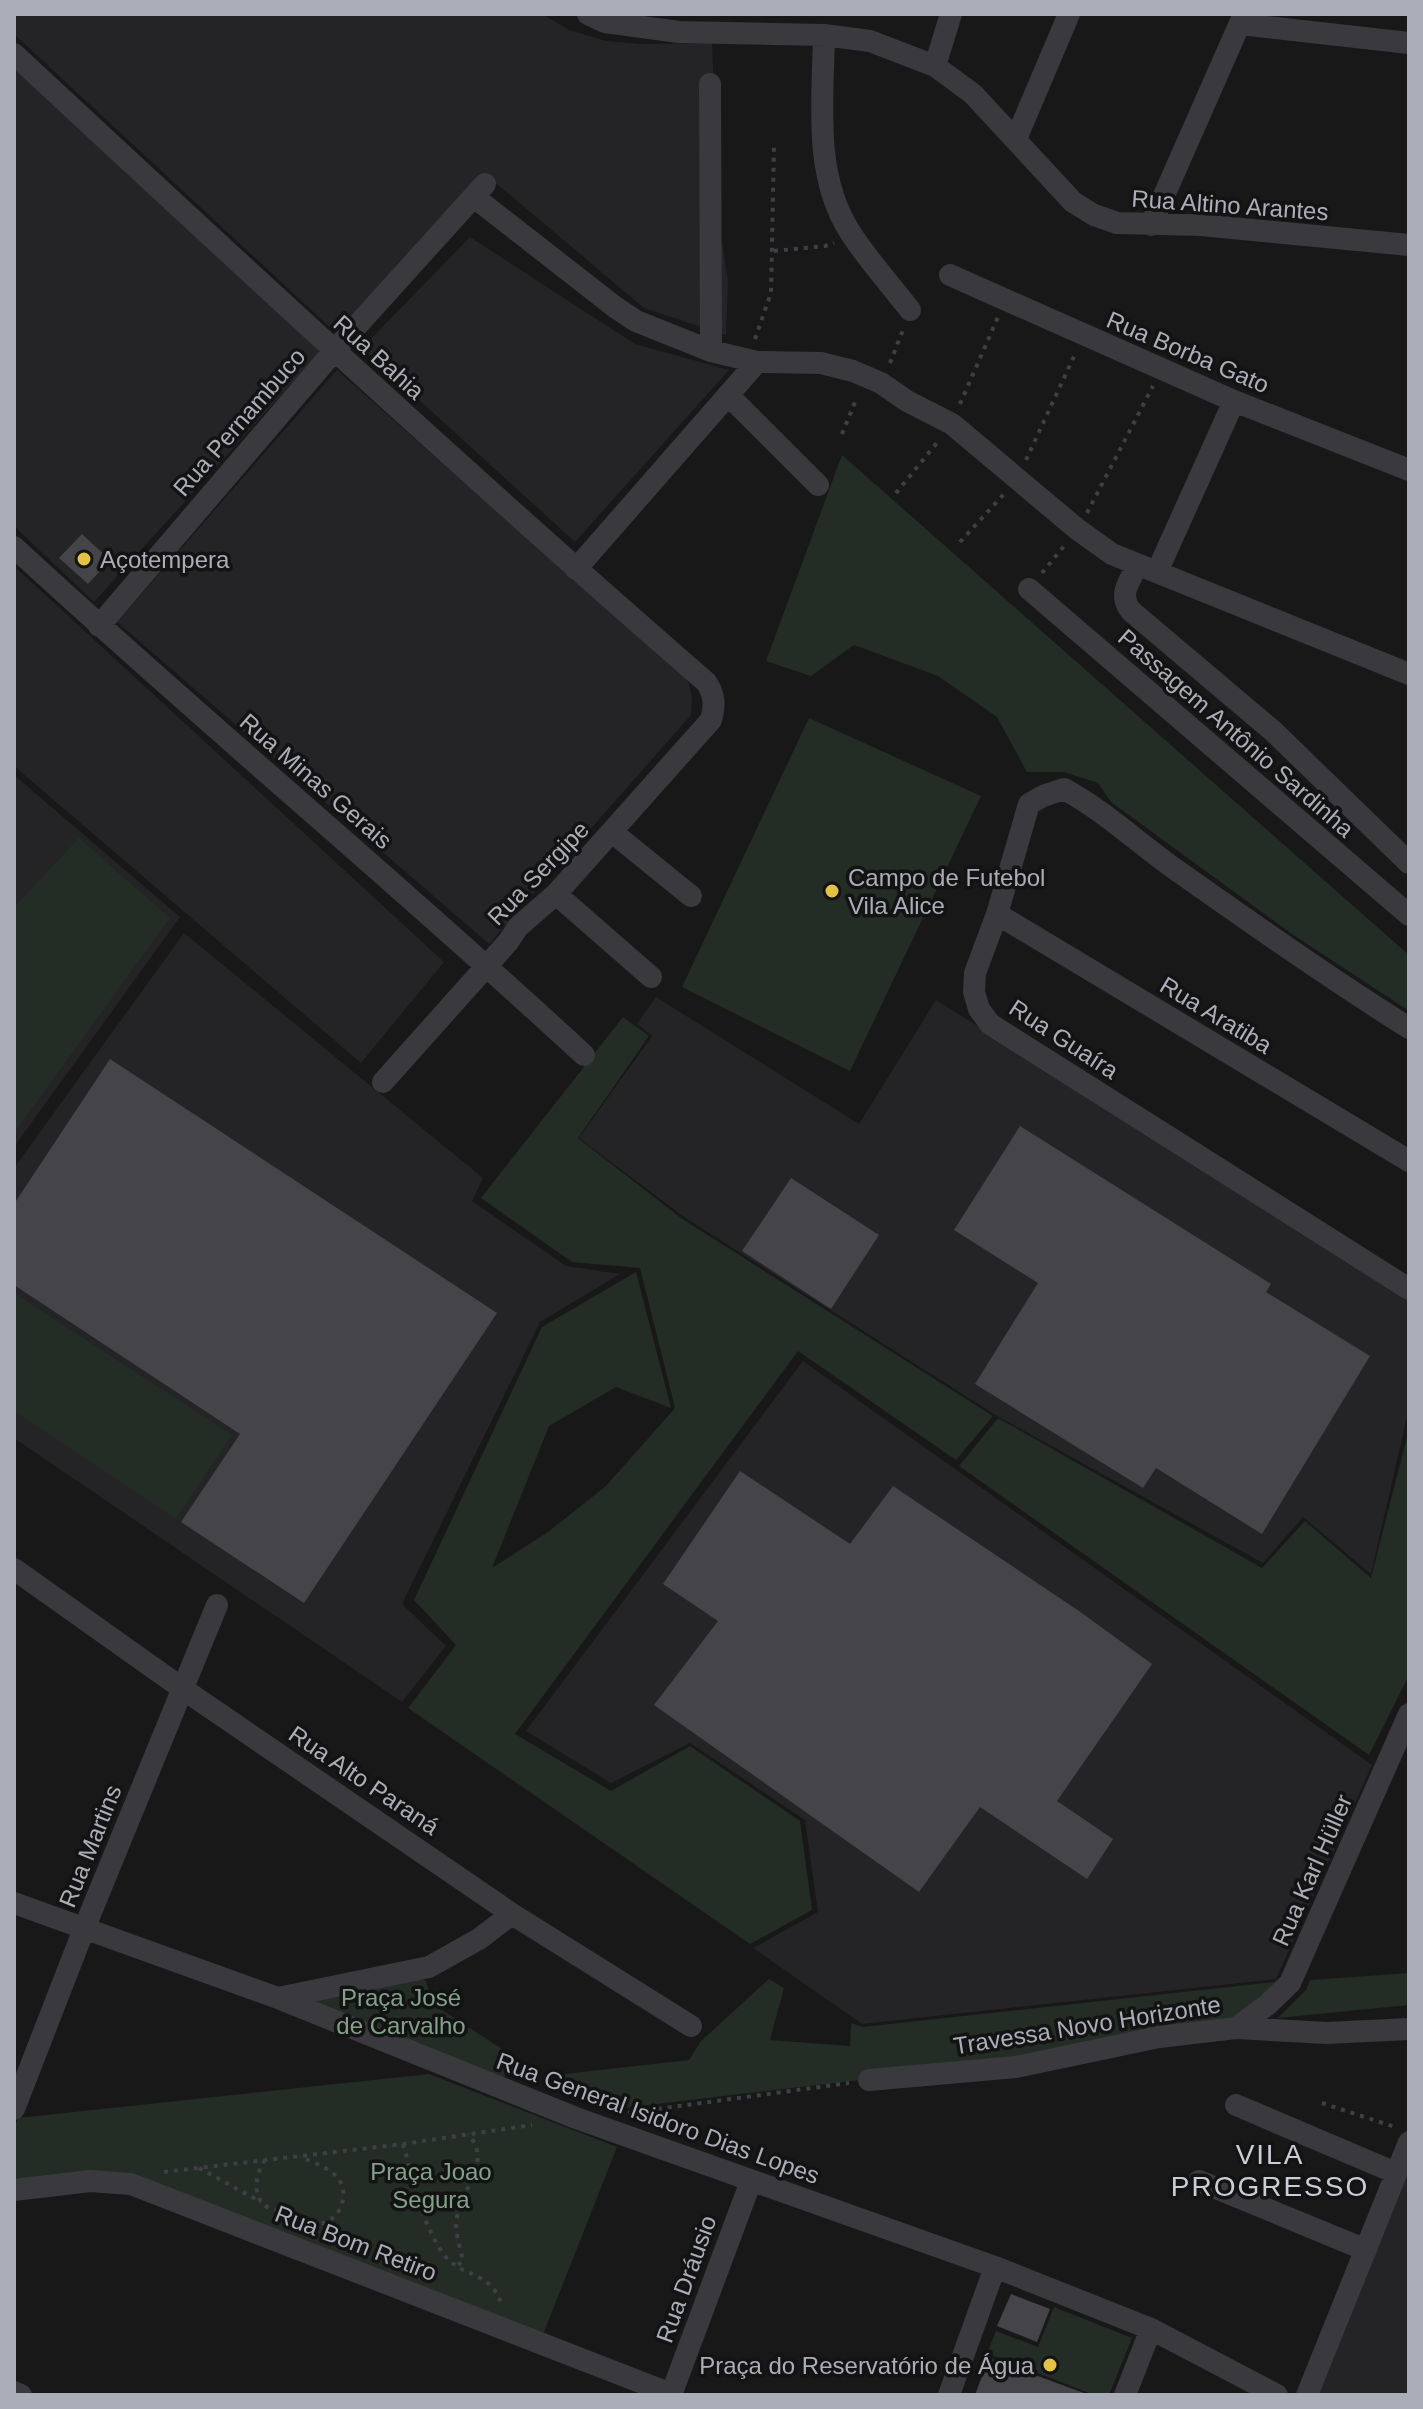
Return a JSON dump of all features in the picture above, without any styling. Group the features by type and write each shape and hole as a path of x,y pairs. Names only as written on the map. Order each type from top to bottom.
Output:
{"street":[{"name":"Rua Altino Arantes","path":"588,14 605,22 679,32 824,35 870,41 935,66 973,94 1073,202 1117,223 1201,225 1409,245"},
{"path":"935,66 951,14"},
{"path":"1016,139 1069,14"},
{"path":"1151,225 1242,19 1409,43"},
{"path":"824,35 822,140 836,204 849,232 910,310"},
{"name":"Rua Bahia","path":"14,54 334,351 706,682 713,693"},
{"path":"710,84 711,351 752,361 821,363 865,376 952,424 1077,529 1112,554 1409,674"},
{"name":"Rua Pernambuco","path":"99,626 334,351 479,191 615,307 636,321 711,351"},
{"name":"Rua Borba Gato","path":"950,275 1234,401 1409,470"},
{"path":"576,569 728,395 752,361"},
{"path":"728,395 818,485"},
{"path":"1234,401 1147,569 1124,596 1125,603 1273,731 1409,863"},
{"name":"Rua Minas Gerais","path":"14,547 99,626 584,1055"},
{"name":"Passagem Antônio Sardinha","path":"1029,589 1409,915"},
{"name":"Rua Sergipe","path":"383,1082 518,927 556,894 711,720 713,693"},
{"name":"Rua Guaíra","path":"1409,1028 1320,972 1086,801 1064,789 1029,804 997,914 975,973 974,992 979,1009 990,1024 1409,1289"},
{"path":"612,832 691,896"},
{"path":"556,894 651,977"},
{"name":"Rua Aratiba","path":"997,914 1409,1161"},
{"name":"Rua Alto Paraná","path":"14,1569 183,1689 512,1914 691,2026"},
{"name":"Rua Martins","path":"14,2109 217,1605"},
{"name":"Rua Karl Hüller","path":"1236,2028 1290,1983 1404,1740 1409,1714"},
{"name":"Rua General Isidoro Dias Lopes","path":"14,1903 278,1998 576,2118 995,2267 1151,2329 1277,2395"},
{"path":"278,1998 429,1967 479,1939 512,1914"},
{"name":"Travessa Novo Horizonte","path":"869,2080 1016,2067 1159,2037 1236,2028 1327,2033 1409,2029"},
{"path":"1236,2105 1396,2173"},
{"path":"1307,2395 1409,2142"},
{"name":"Rua Bom Retiro","path":"14,2190 90,2181 131,2184 671,2395"},
{"name":"Rua Dráusio","path":"671,2395 751,2181"},
{"path":"1199,2181 1366,2250"},
{"path":"949,2395 995,2267"},
{"path":"1125,2395 1151,2329"},
{"path":"14,2392 21,2395"}],"path":[{"path":"752,361 768,306 774,251 774,146"},
{"path":"774,251 825,246 849,232"},
{"path":"960,542 1017,478 1084,336"},
{"path":"1029,589 1077,529 1097,497 1161,369"},
{"path":"842,434 865,376"},
{"path":"662,2109 869,2080"},
{"path":"1322,2103 1409,2132"},
{"path":"152,2174 403,2144 576,2118"},
{"path":"455,2265 463,2261 457,2216 478,2166 476,2145 468,2134"},
{"path":"403,2144 429,2229 455,2265 485,2279 496,2291 505,2329"},
{"path":"198,2168 271,2209 288,2210 306,2222 325,2223 339,2212 344,2194 337,2175 299,2156"},
{"path":"263,2203 256,2184 258,2170 265,2160"}],"shaded area":[{"path":"14,14 542,14 569,30 606,41 712,43 719,222 728,281 726,335 644,308 484,173 336,333 14,34"},
{"path":"14,69 321,351 94,602 14,526"},
{"path":"470,237 635,344 729,370 575,542 362,348"},
{"path":"337,370 688,681 692,696 691,715 489,944 117,622"},
{"path":"14,566 444,962 361,1063 14,766"},
{"path":"14,775 180,917 14,1147"},
{"path":"184,933 483,1178 472,1201 566,1266 620,1274 540,1322 402,1604 446,1646 402,1702 14,1438 14,1168"},
{"path":"656,997 859,1124 936,1000 1409,1296 1409,1408 1371,1574 1303,1517 1263,1563 997,1416 684,1217 579,1138 652,1036 637,1024"},
{"path":"803,1361 1372,1765 1276,1979 862,2024 753,1948 818,1912 805,1820 690,1743 611,1783 526,1731"},
{"path":"1409,2166 1409,2395 1324,2395 1319,2392"}],"green space":[{"path":"842,455 1409,955 1409,1011 1292,934 1111,802 1098,783 1064,772 1027,772 997,717 938,676 854,645 811,676 766,661"},
{"name":"Campo de Futebol Vila Alice","path":"809,718 981,796 850,1071 682,987"},
{"path":"79,838 170,918 14,1133 14,902 17,904"},
{"path":"623,1017 649,1036 578,1138 681,1218 993,1416 956,1460 798,1351 515,1734 611,1791 690,1746 800,1821 812,1910 750,1944 408,1708 456,1645 414,1600 542,1327 636,1272 671,1408 616,1387 549,1426 492,1568 548,1532 606,1486 675,1408 640,1268 572,1262 481,1198"},
{"path":"14,1293 232,1435 176,1519 14,1411"},
{"path":"998,1418 1262,1568 1305,1521 1371,1578 1409,1429 1409,1675 1369,1755 959,1466"},
{"path":"1409,1973 1409,2005 1278,2018 1306,1990 1310,1980"},
{"name":"Praça José de Carvalho","path":"415,1976 426,1981 434,2005 516,2058 499,2086 295,2003"},
{"path":"769,1979 784,1988 770,2040 850,2046 851,2023 863,2027 1275,1982 1234,2022 1013,2062 614,2109 554,2086 564,2074 689,2060 701,2041"},
{"name":"Praça Joao Segura","path":"429,2074 617,2147 542,2337 191,2201 14,2183 14,2129 18,2118"},
{"path":"1054,2307 1132,2338 1109,2395 1094,2395 987,2353 996,2331 1038,2347"}],"building":[{"name":"Açotempera","path":"82,534 110,560 88,584 59,558"},
{"path":"110,1059 497,1313 304,1603 181,1522 240,1434 14,1285 14,1204"},
{"path":"1020,1126 1271,1284 1266,1292 1370,1356 1262,1534 1156,1468 1143,1488 975,1384 1038,1283 954,1230"},
{"path":"791,1178 879,1235 831,1309 742,1251"},
{"path":"740,1471 850,1544 893,1486 1152,1664 1057,1801 1113,1839 1087,1879 980,1807 919,1892 654,1705 718,1621 663,1584"},
{"path":"1011,2294 1050,2309 1037,2342 997,2326"},
{"path":"989,2358 1084,2393 975,2395"}],"place":[{"name":"Açotempera","path":"84,559"},
{"name":"Campo de Futebol Vila Alice","path":"832,891"},
{"name":"Praça do Reservatório de Água","path":"1050,2365"}],"district":[{"name":"VILA PROGRESSO","path":"1270,2170"}]}
